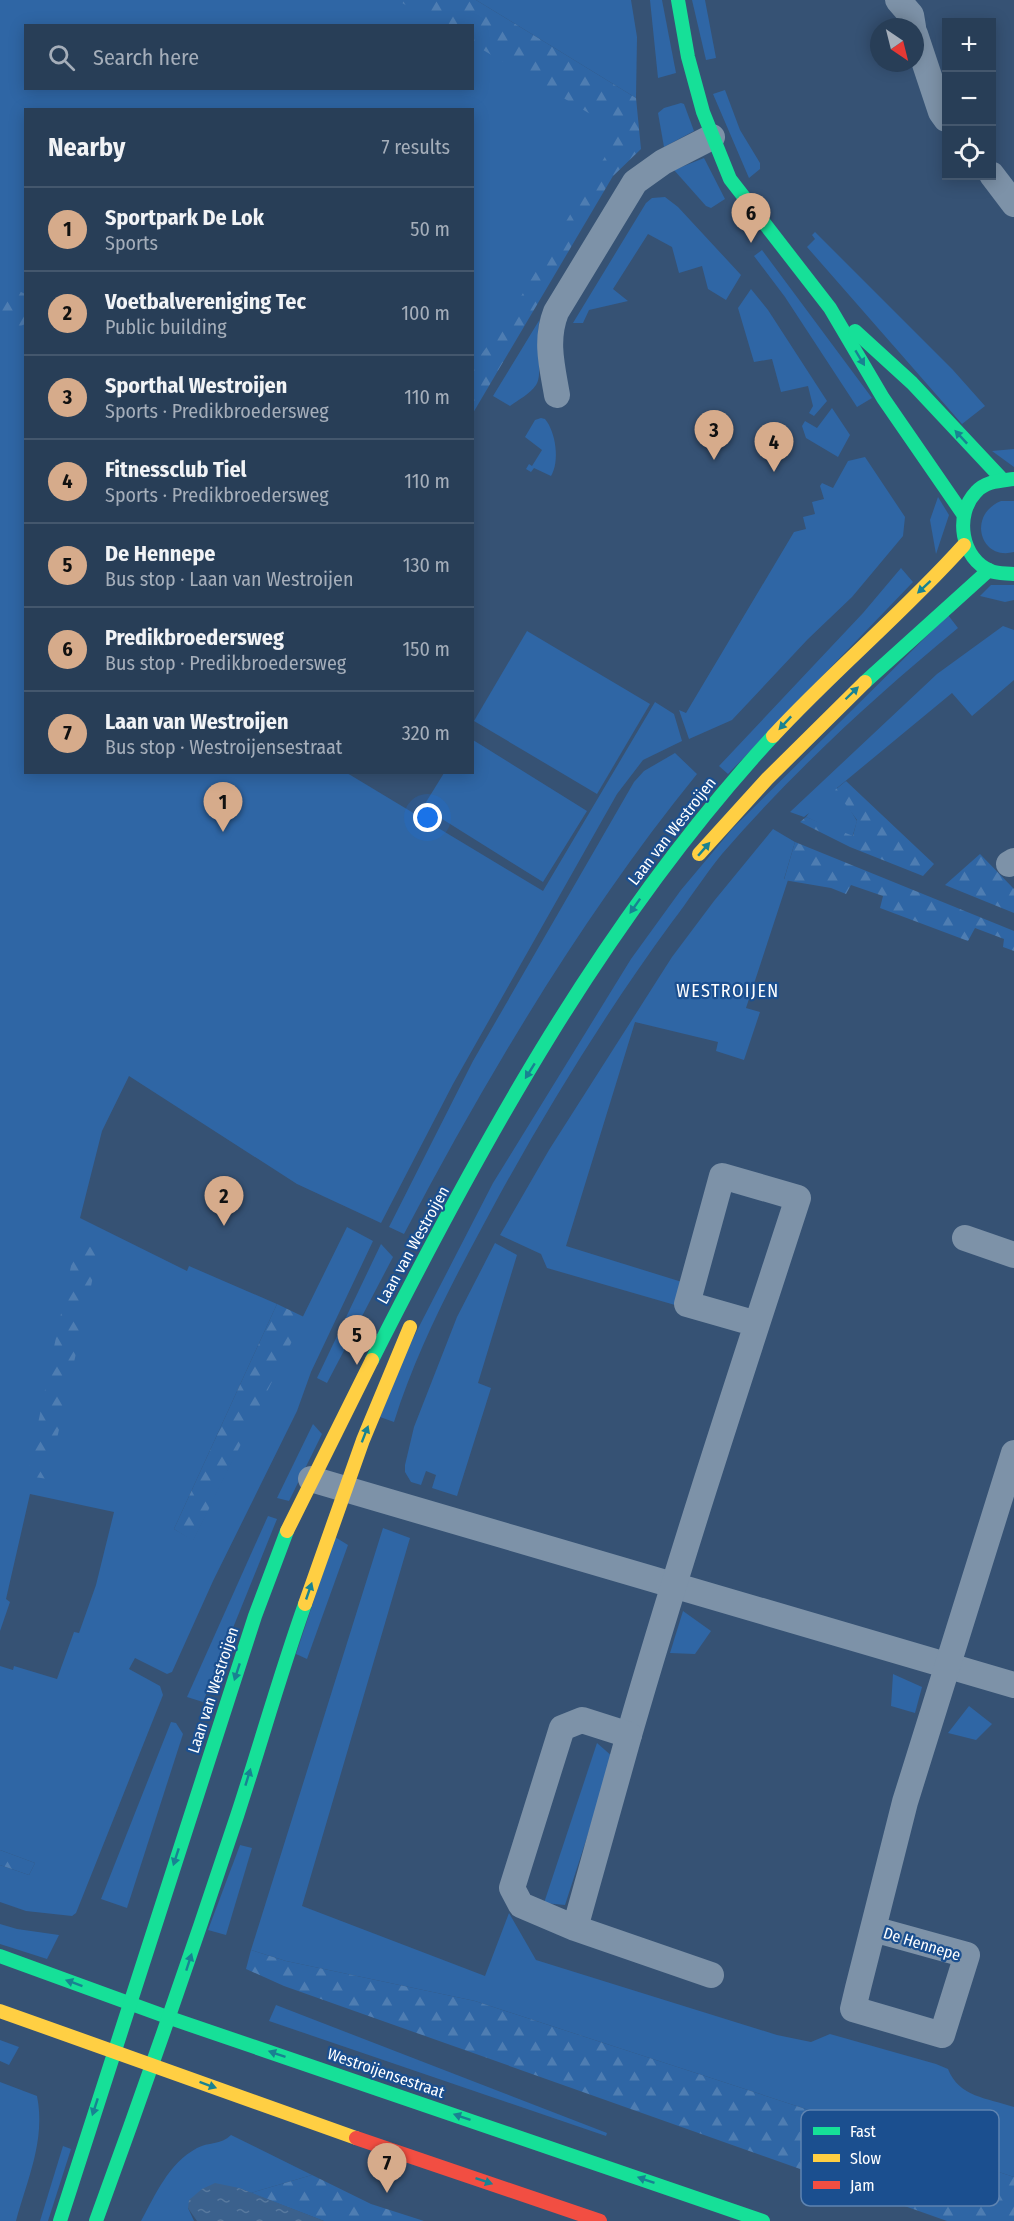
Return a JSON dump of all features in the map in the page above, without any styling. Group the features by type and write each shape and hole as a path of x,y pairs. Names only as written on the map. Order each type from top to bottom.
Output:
{"street":[{"path":"678,0 693,79 712,137 727,172 741,195 830,308 883,398 963,514"},
{"path":"898,0 912,18"},
{"path":"924,62 942,111"},
{"path":"557,395 548,344 550,327 556,312 615,212 634,182 663,162 712,137"},
{"path":"995,180 1014,204"},
{"path":"830,308 912,383 1008,479"},
{"path":"1008,479 992,481 976,492 965,507 961,526 964,545 976,562 989,570 1014,574"},
{"name":"Laan van Westroijen","path":"60,2221 255,1616 293,1516 386,1329 493,1136 597,964 669,858 753,757 811,695 938,574 964,545"},
{"path":"691,864 745,802 824,720 884,662 989,570"},
{"path":"575,1928 674,1585 798,1198 722,1176 687,1304 757,1324"},
{"path":"965,1238 1014,1255"},
{"path":"96,2221 170,2018 275,1688 386,1381 418,1311"},
{"name":"De Hennepe","path":"873,1929 967,1955 942,2035 853,2009 873,1929 905,1802 1014,1453"},
{"path":"311,1479 1014,1685"},
{"path":"629,1735 582,1720 562,1728 512,1888 521,1905 575,1928 711,1975"},
{"name":"Westroijensestraat","path":"0,1956 170,2018 763,2221"},
{"path":"0,2011 600,2221"}],"green space":[{"path":"0,0 448,0 628,127 474,388 474,108 24,108 24,774 349,774 543,891 655,702 674,714 682,741 643,760 617,794 453,1084 381,1223 297,1184 129,1076 102,1131 80,1218 187,1271 189,1266 277,1304 174,1529 193,1540 347,1227 373,1241 311,1372 297,1411 213,1581 172,1672 167,1674 135,1658 129,1669 160,1686 163,1695 76,1913 72,1916 26,1911 0,1902 0,1865 29,1875 35,1863 0,1850 0,1666 13,1670 14,1666 57,1679 74,1632 79,1633 96,1585 114,1512 30,1494 6,1599 10,1602 0,1631"},
{"path":"397,0 476,0 636,98 641,149 613,176 474,411 474,364 505,323 615,140 616,133 602,121 474,45 474,24 438,24"},
{"path":"476,0 631,0 637,37 636,98"},
{"path":"650,0 662,0 676,73 658,78"},
{"path":"692,0 705,0 716,58 706,60"},
{"path":"725,90 740,130 760,163 760,169 749,178 713,94"},
{"path":"684,104 694,131 664,147 658,113 664,108"},
{"path":"704,158 725,199 711,208 706,206 674,170"},
{"path":"665,197 678,207 741,275 726,300 708,289 702,266 679,273 672,247 648,234 613,289 628,301 589,310 583,323 573,323 646,203 652,198"},
{"path":"815,232 953,370 985,406 962,424 807,247 815,239 812,235"},
{"path":"762,250 872,398 857,407 785,297 754,256"},
{"path":"0,281 24,293 24,324 13,330 0,327"},
{"path":"751,289 768,310 827,401 814,416 809,413 813,406 808,386 781,392 772,359 754,362 738,308"},
{"path":"540,319 538,380 531,391 510,406 493,396"},
{"path":"832,408 850,435 838,457 806,438 802,426 805,421 817,428"},
{"path":"545,419 549,425 556,447 554,470 551,476 534,468 531,472 526,469 529,464 532,466 542,450 525,437 535,420"},
{"path":"1014,449 1014,467 992,451"},
{"path":"865,457 905,517 903,536 852,597 808,639 732,720 689,739 679,710 686,713 794,532 806,529 803,517 815,514 812,502 824,499 820,486 822,483 833,488 848,461"},
{"path":"938,497 949,515 936,554 930,520"},
{"path":"1001,501 1014,501 1014,552 1002,553 993,550 986,544 982,535 981,526 984,516 990,508"},
{"path":"901,568 913,582 728,774 719,766 863,613"},
{"path":"991,585 1014,585 1014,600 1005,602 980,596"},
{"path":"948,615 958,628 865,708 777,794 722,854 649,955 582,1055 500,1194 428,1334 394,1422 380,1417 407,1350 493,1183 631,959 681,890 733,828"},
{"path":"1003,626 1014,630 1014,680 972,716 952,693 837,788 857,821 852,838 806,817 809,813 804,817 790,812 937,674"},
{"path":"527,631 650,704 597,794 474,721"},
{"path":"474,741 587,811 543,882 423,807 443,774 474,774"},
{"path":"675,753 697,774 615,882 539,997 469,1115 404,1234 389,1227 473,1061 634,782 644,771"},
{"path":"846,781 934,864 923,876 850,847 800,822 806,817 853,836 857,820 835,790"},
{"path":"773,829 795,842 784,879 788,880 746,1008 760,1012 744,1060 716,1051 718,1042 635,1022 566,1246 682,1282 675,1305 547,1268 541,1254 500,1235 549,1150 672,957"},
{"path":"795,842 1014,931 1014,951 1003,947 1004,939 975,928 968,941 880,908 883,896 851,885 846,894 831,888 784,880"},
{"path":"980,854 1014,889 1014,913 945,885"},
{"path":"76,1242 99,1250 48,1479 27,1476"},
{"path":"495,1243 517,1255 478,1383 491,1388 457,1496 432,1488 436,1475 426,1471 421,1485 411,1482 405,1472 405,1465 414,1427 457,1317"},
{"path":"381,1244 393,1257 327,1383 317,1378"},
{"path":"277,1304 304,1317 193,1541 174,1529"},
{"path":"313,1424 322,1434 289,1501 277,1498"},
{"path":"268,1516 277,1519 203,1702 187,1697"},
{"path":"383,1528 410,1538 302,1906 485,1976 509,1913 536,1960 777,2035 811,2042 830,2034 936,2064 948,2069 959,2085 967,2091 1014,2107 1014,2177 999,2172 999,2110 809,2110 475,2001 286,1961 251,1950"},
{"path":"335,1537 348,1545 307,1659 296,1654"},
{"path":"683,1611 711,1631 695,1654 670,1653"},
{"path":"893,1674 922,1687 915,1713 891,1706"},
{"path":"969,1706 992,1724 976,1740 948,1733"},
{"path":"171,1722 176,1723 183,1734 127,1908 101,1899"},
{"path":"597,1743 613,1757 565,1905 544,1903"},
{"path":"240,1845 252,1848 226,1935 208,1930"},
{"path":"0,1850 35,1863 29,1875 0,1865"},
{"path":"0,1924 59,1935 47,1959 0,1944"},
{"path":"251,1950 286,1961 475,2001 809,2110 801,2110 801,2169 284,1986 246,1969"},
{"path":"276,2005 607,2133 606,2136 269,2021"},
{"path":"0,2040 19,2047 9,2065 0,2061"},
{"path":"0,2082 37,2096 39,2112 34,2160 16,2221 0,2221"},
{"path":"231,2135 312,2175 251,2193 239,2188 188,2208 194,2221 141,2221 164,2180 178,2162 197,2148 223,2140"},
{"path":"63,2146 71,2149 48,2221 40,2221"},
{"path":"999,2172 1014,2177 1014,2221 947,2221 905,2206 999,2206"},
{"path":"312,2175 371,2204 424,2221 324,2221 251,2193"}],"water":[{"path":"215,2183 239,2188 324,2221 197,2221 188,2208 189,2200 202,2189"}],"traffic: fast":[{"path":"678,0 688,57 703,112 730,179 830,308 883,398 963,514"},
{"path":"855,331 912,383 1002,479"},
{"path":"1014,479 994,482 980,488 969,502 963,524 967,547 981,565 993,572 1014,574"},
{"path":"865,682 989,570"},
{"path":"372,1360 458,1195 551,1034 655,879 712,806 773,736"},
{"path":"60,2221 255,1616 287,1531"},
{"path":"96,2221 203,1918 305,1604"},
{"path":"0,1956 170,2018 763,2221"}],"traffic: slow":[{"path":"773,736 964,545"},
{"path":"699,854 767,779 865,682"},
{"path":"305,1604 363,1440 410,1327"},
{"path":"287,1531 372,1360"},
{"path":"0,2011 356,2138"}],"traffic: jam":[{"path":"356,2138 600,2221"}],"place":[{"name":"Predikbroedersweg","path":"751,243"},
{"name":"Sporthal Westroijen","path":"714,460"},
{"name":"Fitnessclub Tiel","path":"774,472"},
{"name":"Sportpark De Lok","path":"223,832"},
{"name":"Voetbalvereniging Tec","path":"224,1226"},
{"name":"De Hennepe","path":"357,1365"},
{"name":"Laan van Westroijen","path":"387,2193"}],"district":[{"name":"WESTROIJEN","path":"728,991"}]}
